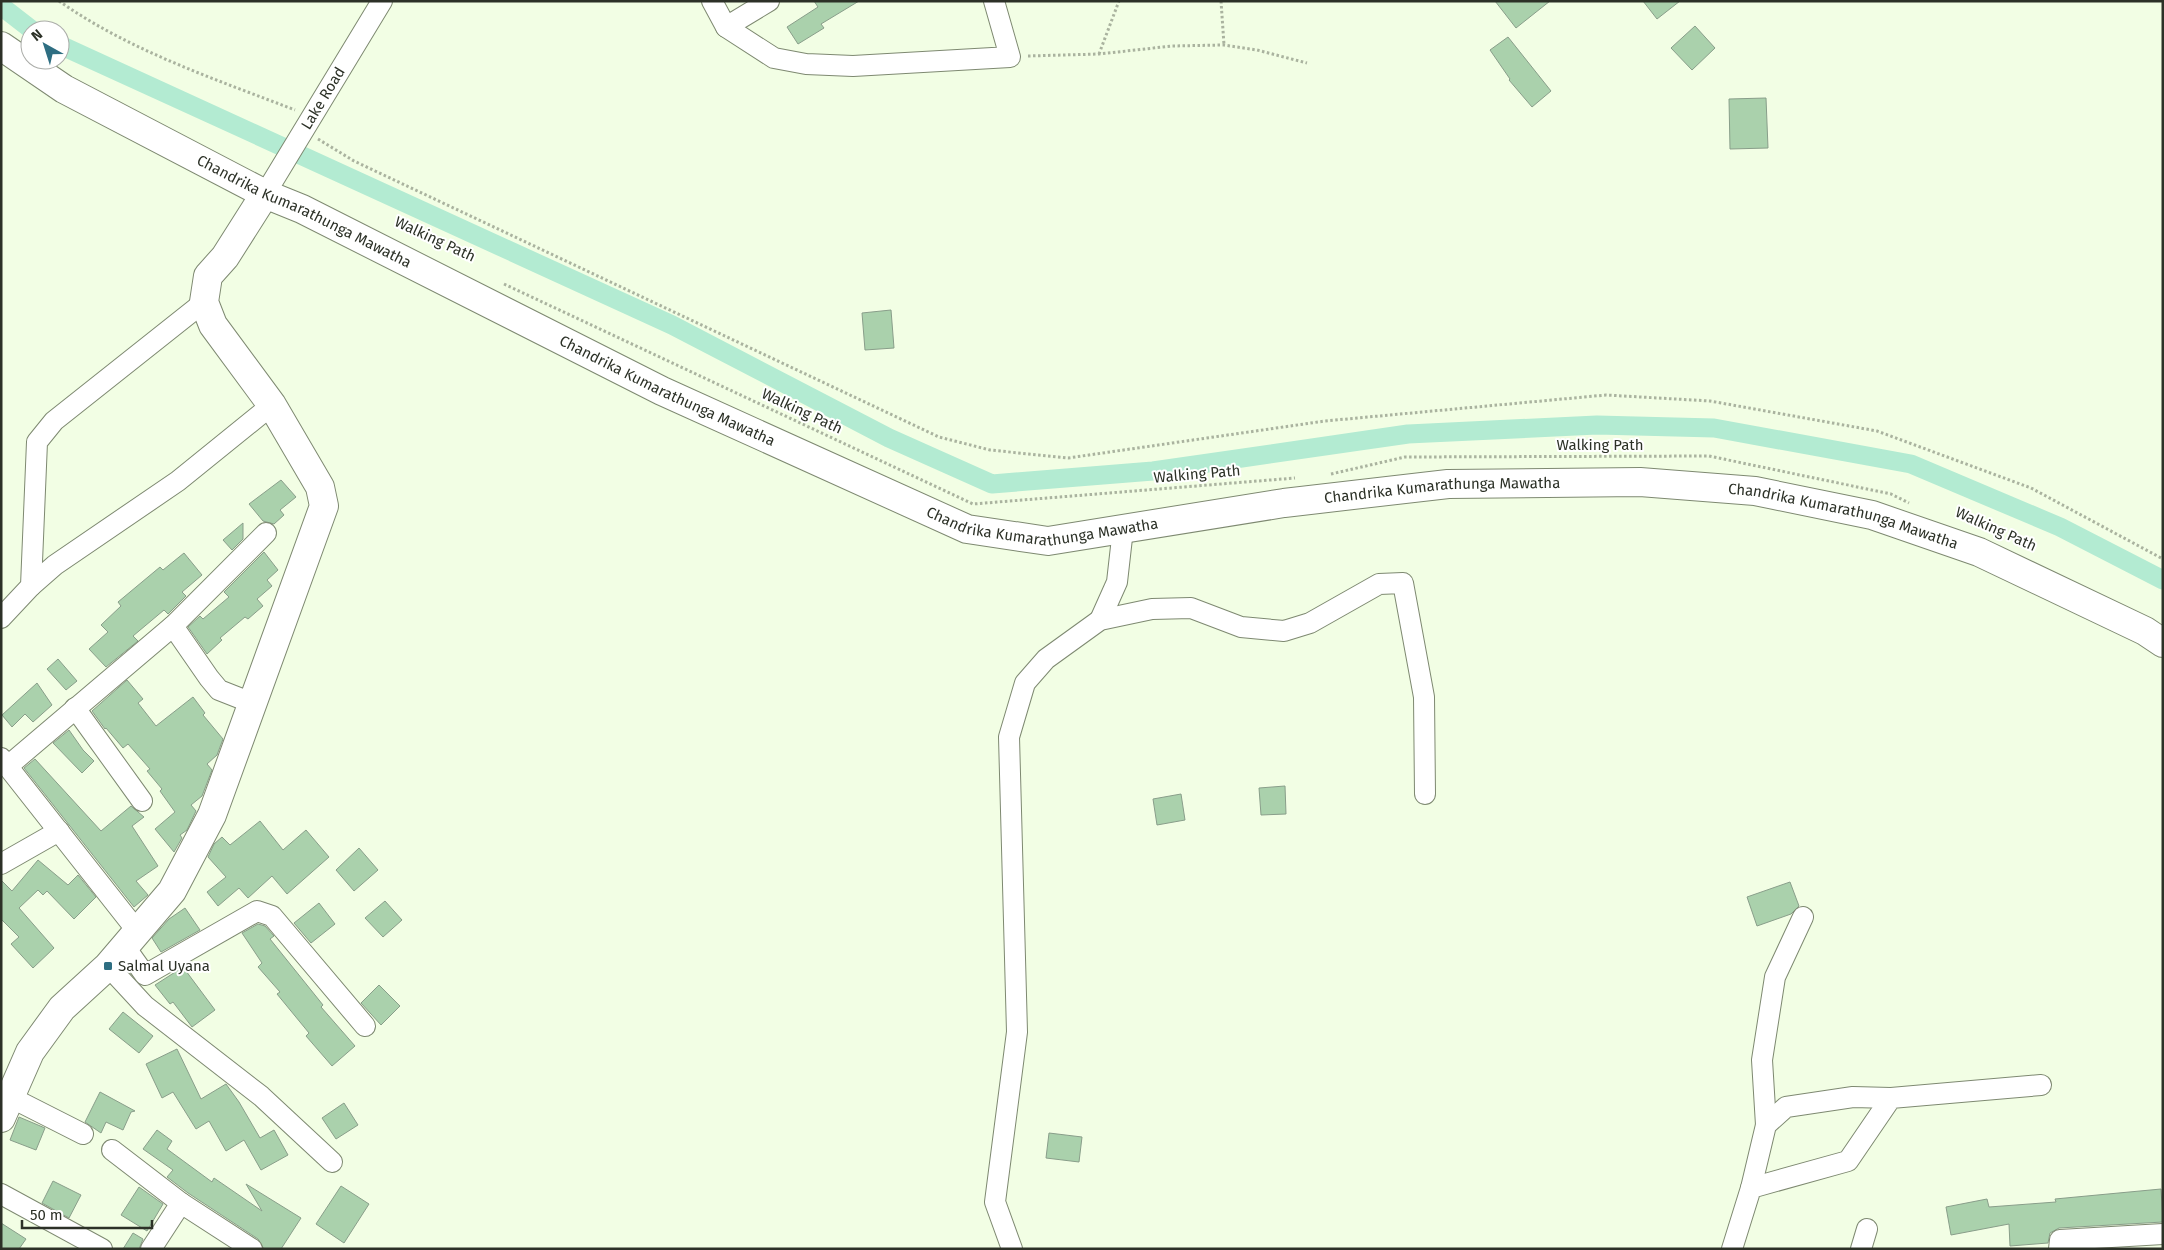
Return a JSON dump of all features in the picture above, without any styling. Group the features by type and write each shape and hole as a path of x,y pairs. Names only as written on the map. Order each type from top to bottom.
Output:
{"main road":[{"name":"Chandrika Kumarathunga Mawatha","path":"1,46 64,89 270,185 302,209 662,391 967,528 1048,541 1284,503 1448,484 1640,482 1755,491 1872,515 1978,552 2144,631 2163,642"},
{"path":"6,1107 30,1052 62,1008 124,948 172,891 212,815 324,506 320,486 272,405 213,325 204,302 208,276 225,257 270,185"}],"street":[{"name":"Lake Road","path":"270,185 382,1"},
{"path":"712,1 726,27 774,58 806,64 853,66 1010,57 994,1"},
{"path":"726,27 769,1"},
{"path":"31,586 37,442 54,422 204,302"},
{"path":"1,618 31,586 55,565 178,481 272,405"},
{"path":"1100,620 1117,582 1124,529"},
{"path":"266,533 173,626 75,708 5,762 59,831 124,948 145,976 257,911 272,916 365,1026"},
{"path":"1012,1249 995,1202 1017,1032 1009,737 1025,683 1046,659 1100,620 1152,609 1191,608 1241,627 1284,631 1310,623 1379,584 1403,583 1424,697 1425,794"},
{"path":"173,626 219,690 252,704"},
{"path":"75,708 142,801"},
{"path":"1,864 59,831"},
{"path":"1732,1249 1751,1188 1766,1125 1762,1060 1775,977 1803,917"},
{"path":"124,948 145,1006 262,1096 332,1162"},
{"path":"1766,1125 1786,1107 1853,1097 1891,1098 2041,1085"},
{"path":"1751,1188 1848,1160 1891,1098"},
{"path":"6,1107 84,1134"},
{"path":"112,1150 180,1202 252,1249"},
{"path":"1,1194 102,1249"},
{"path":"151,1249 180,1202"},
{"path":"1861,1249 1867,1229"},
{"path":"2059,1249 2060,1240 2163,1234"}],"path":[{"path":"59,1 83,18 307,123 354,160 939,437 990,450 1068,458 1325,421 1606,394 1710,402 1877,431 2031,488 2163,559"},
{"path":"1100,54 1119,1"},
{"path":"1221,1 1224,45"},
{"path":"1010,57 1100,54 1172,46 1224,45 1258,50 1307,63"},
{"name":"Walking Path","path":"498,282 973,504 1305,477"},
{"name":"Walking Path","path":"1324,475 1405,457 1709,456 1891,494 1918,506"}],"building":[{"path":"814,1 859,1 821,24 824,28 798,44 787,27 818,7"},
{"path":"1495,1 1550,1 1516,28"},
{"path":"1643,1 1680,1 1657,19"},
{"path":"1695,26 1715,48 1692,70 1671,48"},
{"path":"1508,37 1551,91 1532,107 1509,80 1490,50"},
{"path":"1766,98 1768,148 1730,149 1729,99"},
{"path":"891,310 894,348 865,350 862,313"},
{"path":"281,480 296,497 280,510 284,515 274,524 263,521 249,504"},
{"path":"243,523 243,539 232,550 223,540"},
{"path":"264,552 278,570 267,580 272,586 257,599 263,606 248,619 245,617 220,638 222,640 207,654 188,627 200,616 203,619 229,597 224,592"},
{"path":"184,553 202,575 182,592 186,596 168,614 164,610 133,636 138,641 106,667 89,649 108,632 101,625 121,606 118,602 160,567 163,570"},
{"path":"58,659 77,681 66,690 47,669"},
{"path":"127,680 143,699 138,703 156,726 193,697 205,713 203,715 223,739 217,755 207,764 212,770 202,796 191,805 196,811 187,830 180,835 182,838 174,852 155,829 175,812 160,791 162,789 147,771 150,769 128,744 123,748 105,729 92,711"},
{"path":"37,683 52,705 33,722 25,714 12,727 2,715"},
{"path":"69,730 83,750 94,761 82,773 53,743"},
{"path":"35,759 101,831 131,806 144,817 132,826 158,866 136,881 148,895 134,907 24,768"},
{"path":"1285,786 1286,814 1261,815 1259,788"},
{"path":"1181,794 1185,820 1157,825 1153,799"},
{"path":"260,821 283,850 306,830 329,857 287,894 272,876 248,898 239,888 218,906 207,892 226,877 208,857 214,844 222,837 230,845"},
{"path":"359,848 378,870 354,891 336,870"},
{"path":"38,860 68,885 78,875 96,897 74,919 47,891 43,895 38,890 19,908 54,948 33,968 11,944 19,937 1,919 1,880 12,891"},
{"path":"1790,882 1799,906 1791,914 1757,926 1747,897"},
{"path":"385,901 402,920 383,937 365,918"},
{"path":"319,903 335,924 311,943 294,923"},
{"path":"185,908 200,930 161,952 152,938 169,919"},
{"path":"258,924 265,926 274,936 270,939 323,1005 321,1007 355,1046 332,1066 306,1036 309,1033 277,994 280,992 258,967 262,963 242,933"},
{"path":"183,967 215,1010 192,1027 173,1002 170,1004 155,985"},
{"path":"379,985 400,1006 381,1025 361,1003"},
{"path":"123,1012 153,1036 139,1053 109,1029"},
{"path":"177,1049 201,1099 226,1084 260,1138 274,1130 288,1155 261,1170 244,1140 226,1151 209,1121 196,1129 173,1092 162,1098 146,1064"},
{"path":"100,1092 135,1111 131,1112 123,1130 106,1122 101,1133 85,1122"},
{"path":"344,1103 358,1125 336,1139 322,1118"},
{"path":"19,1117 45,1128 36,1150 10,1140"},
{"path":"157,1130 172,1141 167,1149 212,1182 214,1178 262,1211 246,1184 301,1218 281,1249 264,1249 258,1239 167,1177 173,1170 143,1149"},
{"path":"1049,1133 1082,1137 1079,1162 1046,1158"},
{"path":"53,1181 81,1195 69,1218 42,1203"},
{"path":"341,1186 369,1204 344,1243 316,1224"},
{"path":"139,1187 163,1204 147,1231 121,1215"},
{"path":"2161,1189 2163,1222 2059,1228 2050,1233 2048,1243 2010,1246 2009,1224 1951,1235 1946,1207 1987,1199 1989,1207 2056,1202 2055,1199"},
{"path":"1,1223 26,1239 19,1249 1,1249"},
{"path":"133,1233 143,1239 139,1249 123,1249"}],"waterway":[{"path":"1,6 20,21"},
{"path":"70,50 672,325 889,438 992,484 1153,471 1408,434 1597,425 1714,428 1911,464 2060,527 2163,580"}],"place":[{"name":"Salmal Uyana","path":"108,966"}]}
